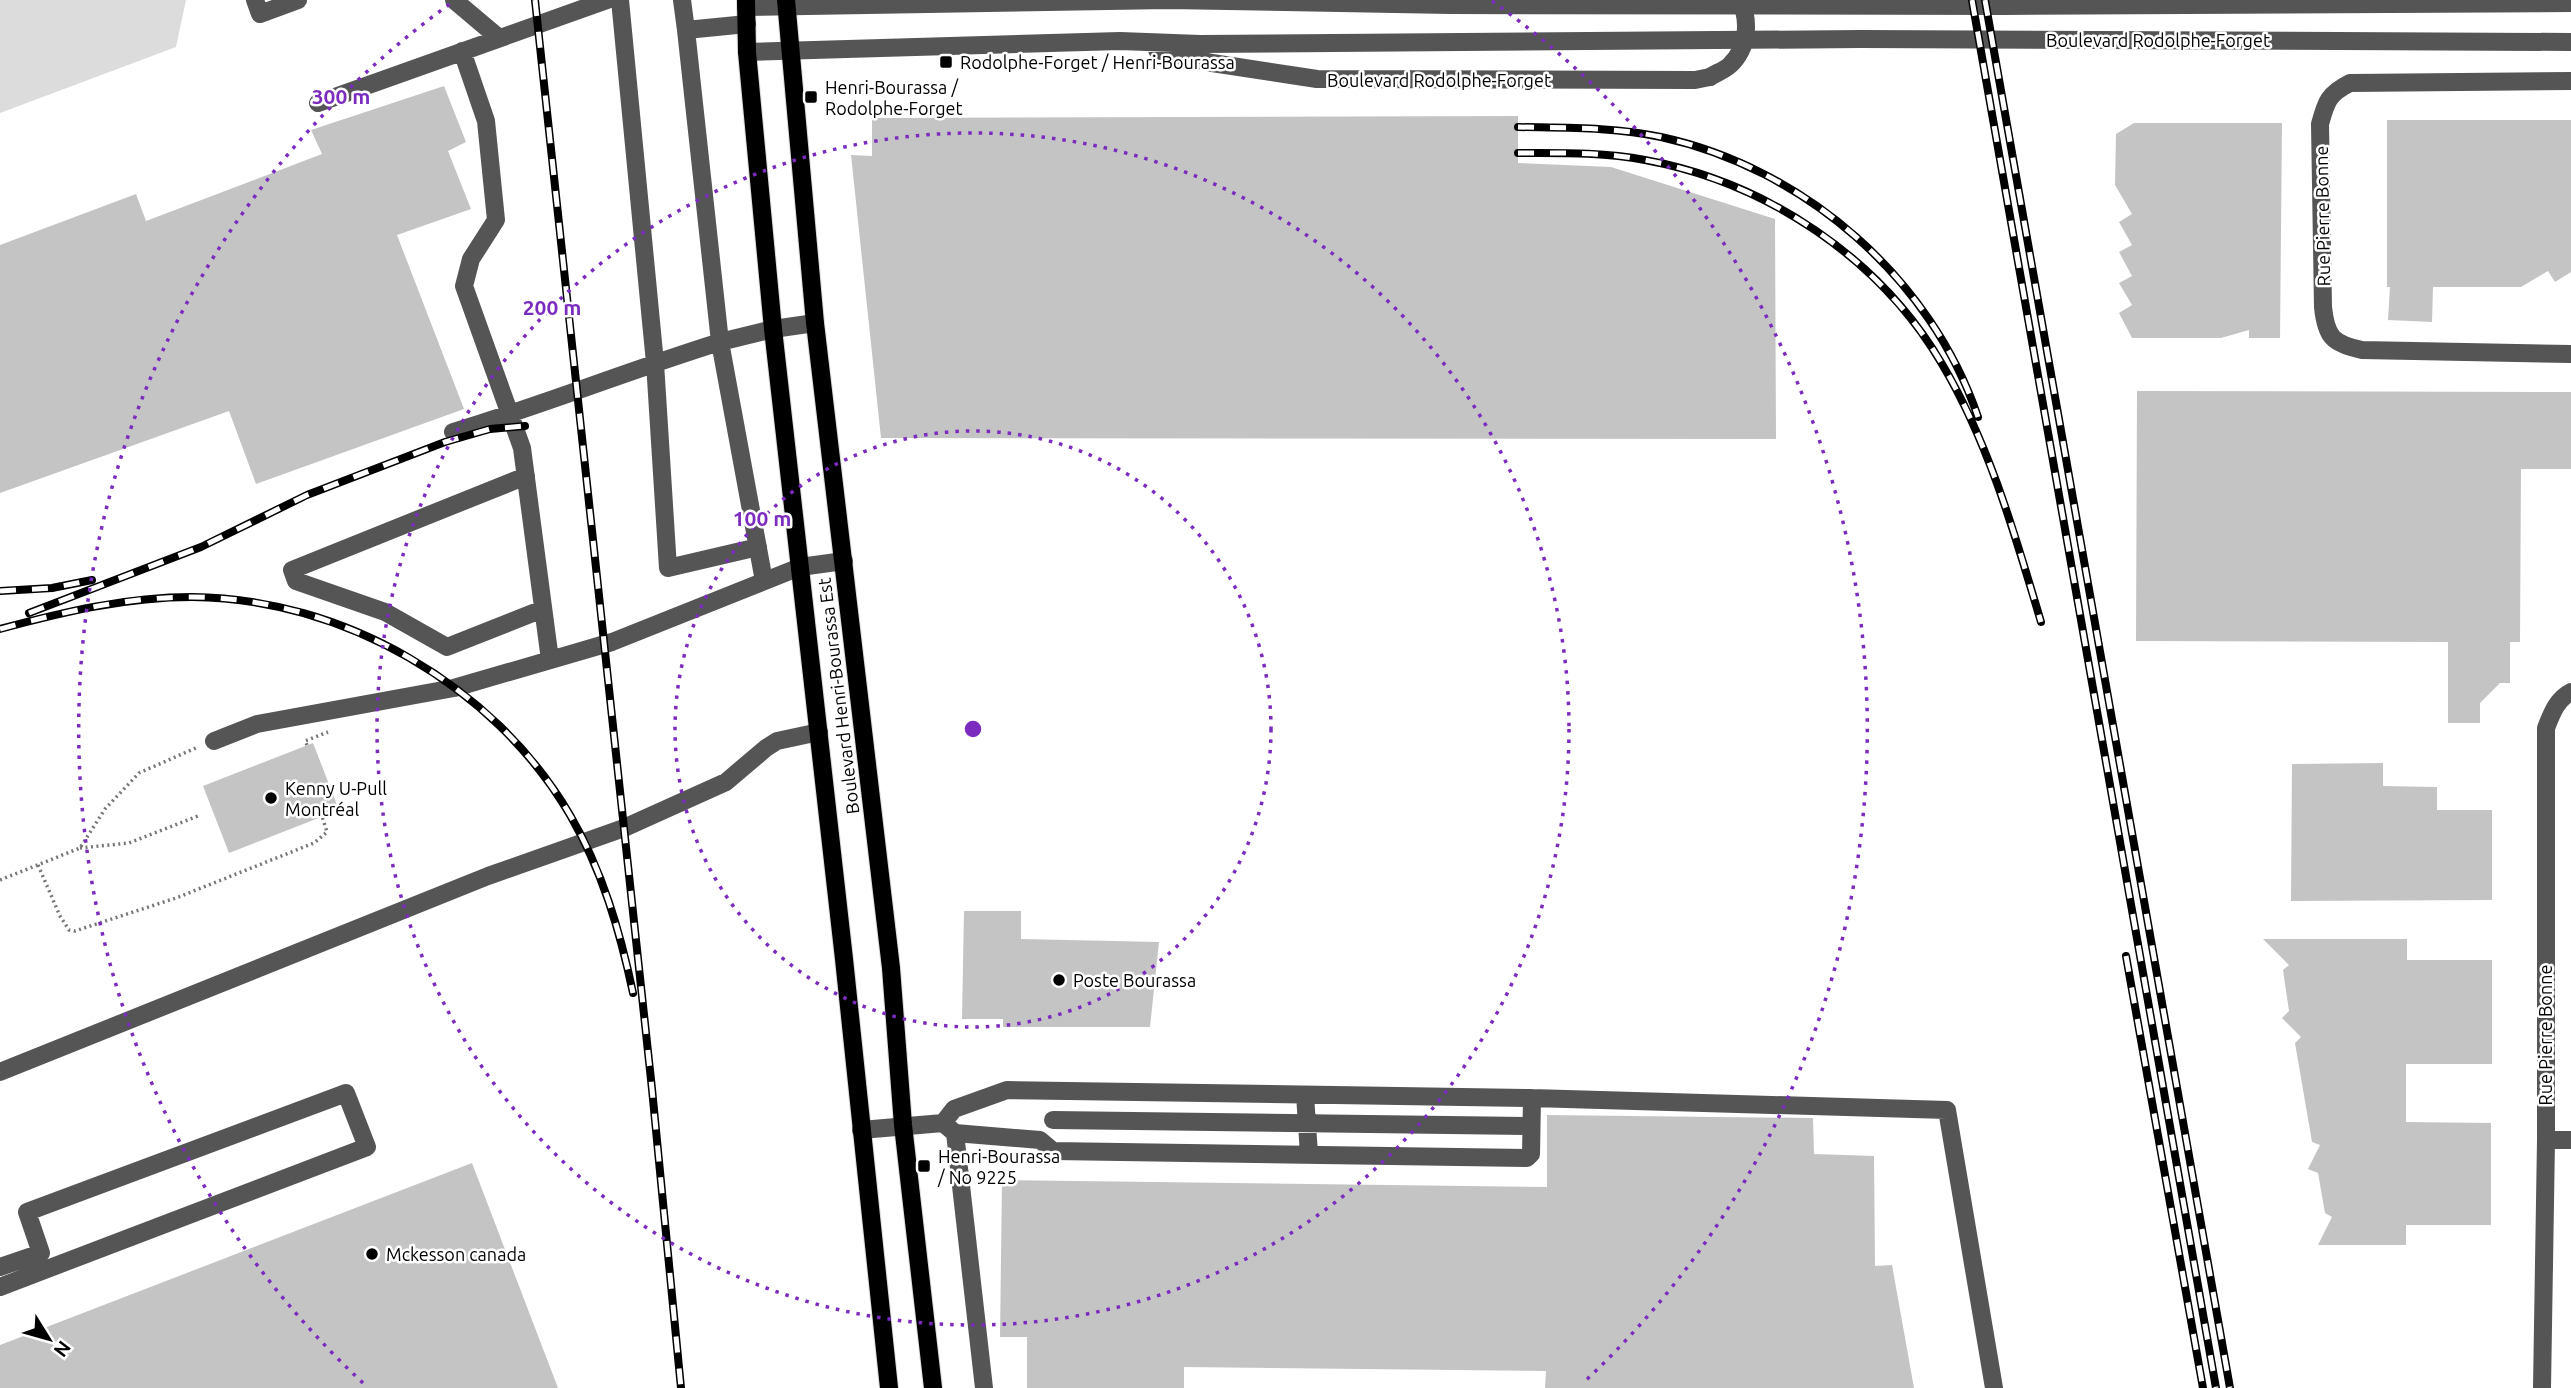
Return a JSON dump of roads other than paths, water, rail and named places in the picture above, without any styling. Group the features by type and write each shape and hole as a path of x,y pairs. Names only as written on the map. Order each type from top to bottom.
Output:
{"main road":[{"name":"Boulevard Henri-Bourassa Est","path":"786,3 815,323 891,968 903,1125 933,1388"},
{"name":"Boulevard Henri-Bourassa Est","path":"746,10 747,52 773,328 889,1388"}],"street":[{"path":"255,0 260,14 298,0"},
{"path":"454,0 499,38"},
{"path":"318,103 607,0"},
{"path":"620,0 655,363 668,568 758,547"},
{"path":"682,0 720,342 764,581"},
{"name":"Boulevard Rodolphe-Forget","path":"685,30 746,10 786,3 1170,0 1450,5 2571,3"},
{"name":"Boulevard Rodolphe-Forget","path":"1120,41 1212,63 1317,79 1695,80 1710,76 1730,65 1741,50 1747,30 1740,0"},
{"name":"Boulevard Rodolphe-Forget","path":"747,52 1120,41 1199,44 1874,39 2571,42"},
{"path":"462,51 486,121 496,220 471,259 464,286 522,449 550,660"},
{"name":"Rue Pierre Bonne","path":"2571,81 2350,83 2334,91 2325,105 2320,124 2323,307 2325,325 2332,339 2362,350 2571,354"},
{"path":"453,432 720,342 773,328 815,323"},
{"path":"526,476 292,570 296,581 385,612 447,647 543,608"},
{"path":"214,741 257,724 303,714 435,693 612,642 800,567 844,561"},
{"name":"Rue Pierre Bonne","path":"2542,1388 2546,1140 2546,728 2553,710 2563,696 2571,692"},
{"path":"0,1072 488,876 624,828 726,782 777,741 819,732"},
{"path":"984,1388 949,1128 954,1109 1007,1090 1532,1098 1947,1110 1994,1388"},
{"path":"1053,1091 1053,1151"},
{"path":"0,1267 41,1254 27,1212 346,1093 366,1147 0,1287"},
{"path":"1305,1095 1308,1154"},
{"path":"861,1130 903,1125 949,1128 1040,1140 1053,1151 1527,1157 1531,1154 1532,1098"},
{"path":"1053,1120 1531,1126"},
{"path":"2546,1140 2571,1140"}],"railway":[{"path":"535,0 652,1089 681,1388"},
{"path":"1972,0 2216,1388"},
{"path":"1985,0 2230,1388"},
{"path":"1518,127 1608,130 1661,137 1714,152 1764,174 1812,203 1856,236 1895,275 1929,319 1957,366 1978,417"},
{"path":"1518,153 1613,156 1645,160 1690,171 1734,186 1776,206 1816,230 1853,259 1886,290 1916,326 1959,394 1999,490 2041,622"},
{"path":"29,613 201,547 307,495 445,442 490,429 525,426"},
{"path":"0,591 52,588 92,580"},
{"path":"0,629 95,607 192,597 248,601 304,613 357,632 409,658 457,689 500,726 538,768 570,815 592,857 609,901 633,993"},
{"path":"2126,956 2203,1388"}],"place":[{"name":"Rodolphe-Forget / Henri-Bourassa","path":"946,62"},
{"name":"Henri-Bourassa / Rodolphe-Forget","path":"811,97"},
{"name":"Kenny U-Pull Montréal","path":"271,798"},
{"name":"Poste Bourassa","path":"1059,980"},
{"name":"Henri-Bourassa / No 9225","path":"924,1166"},
{"name":"Mckesson canada","path":"372,1254"}]}
